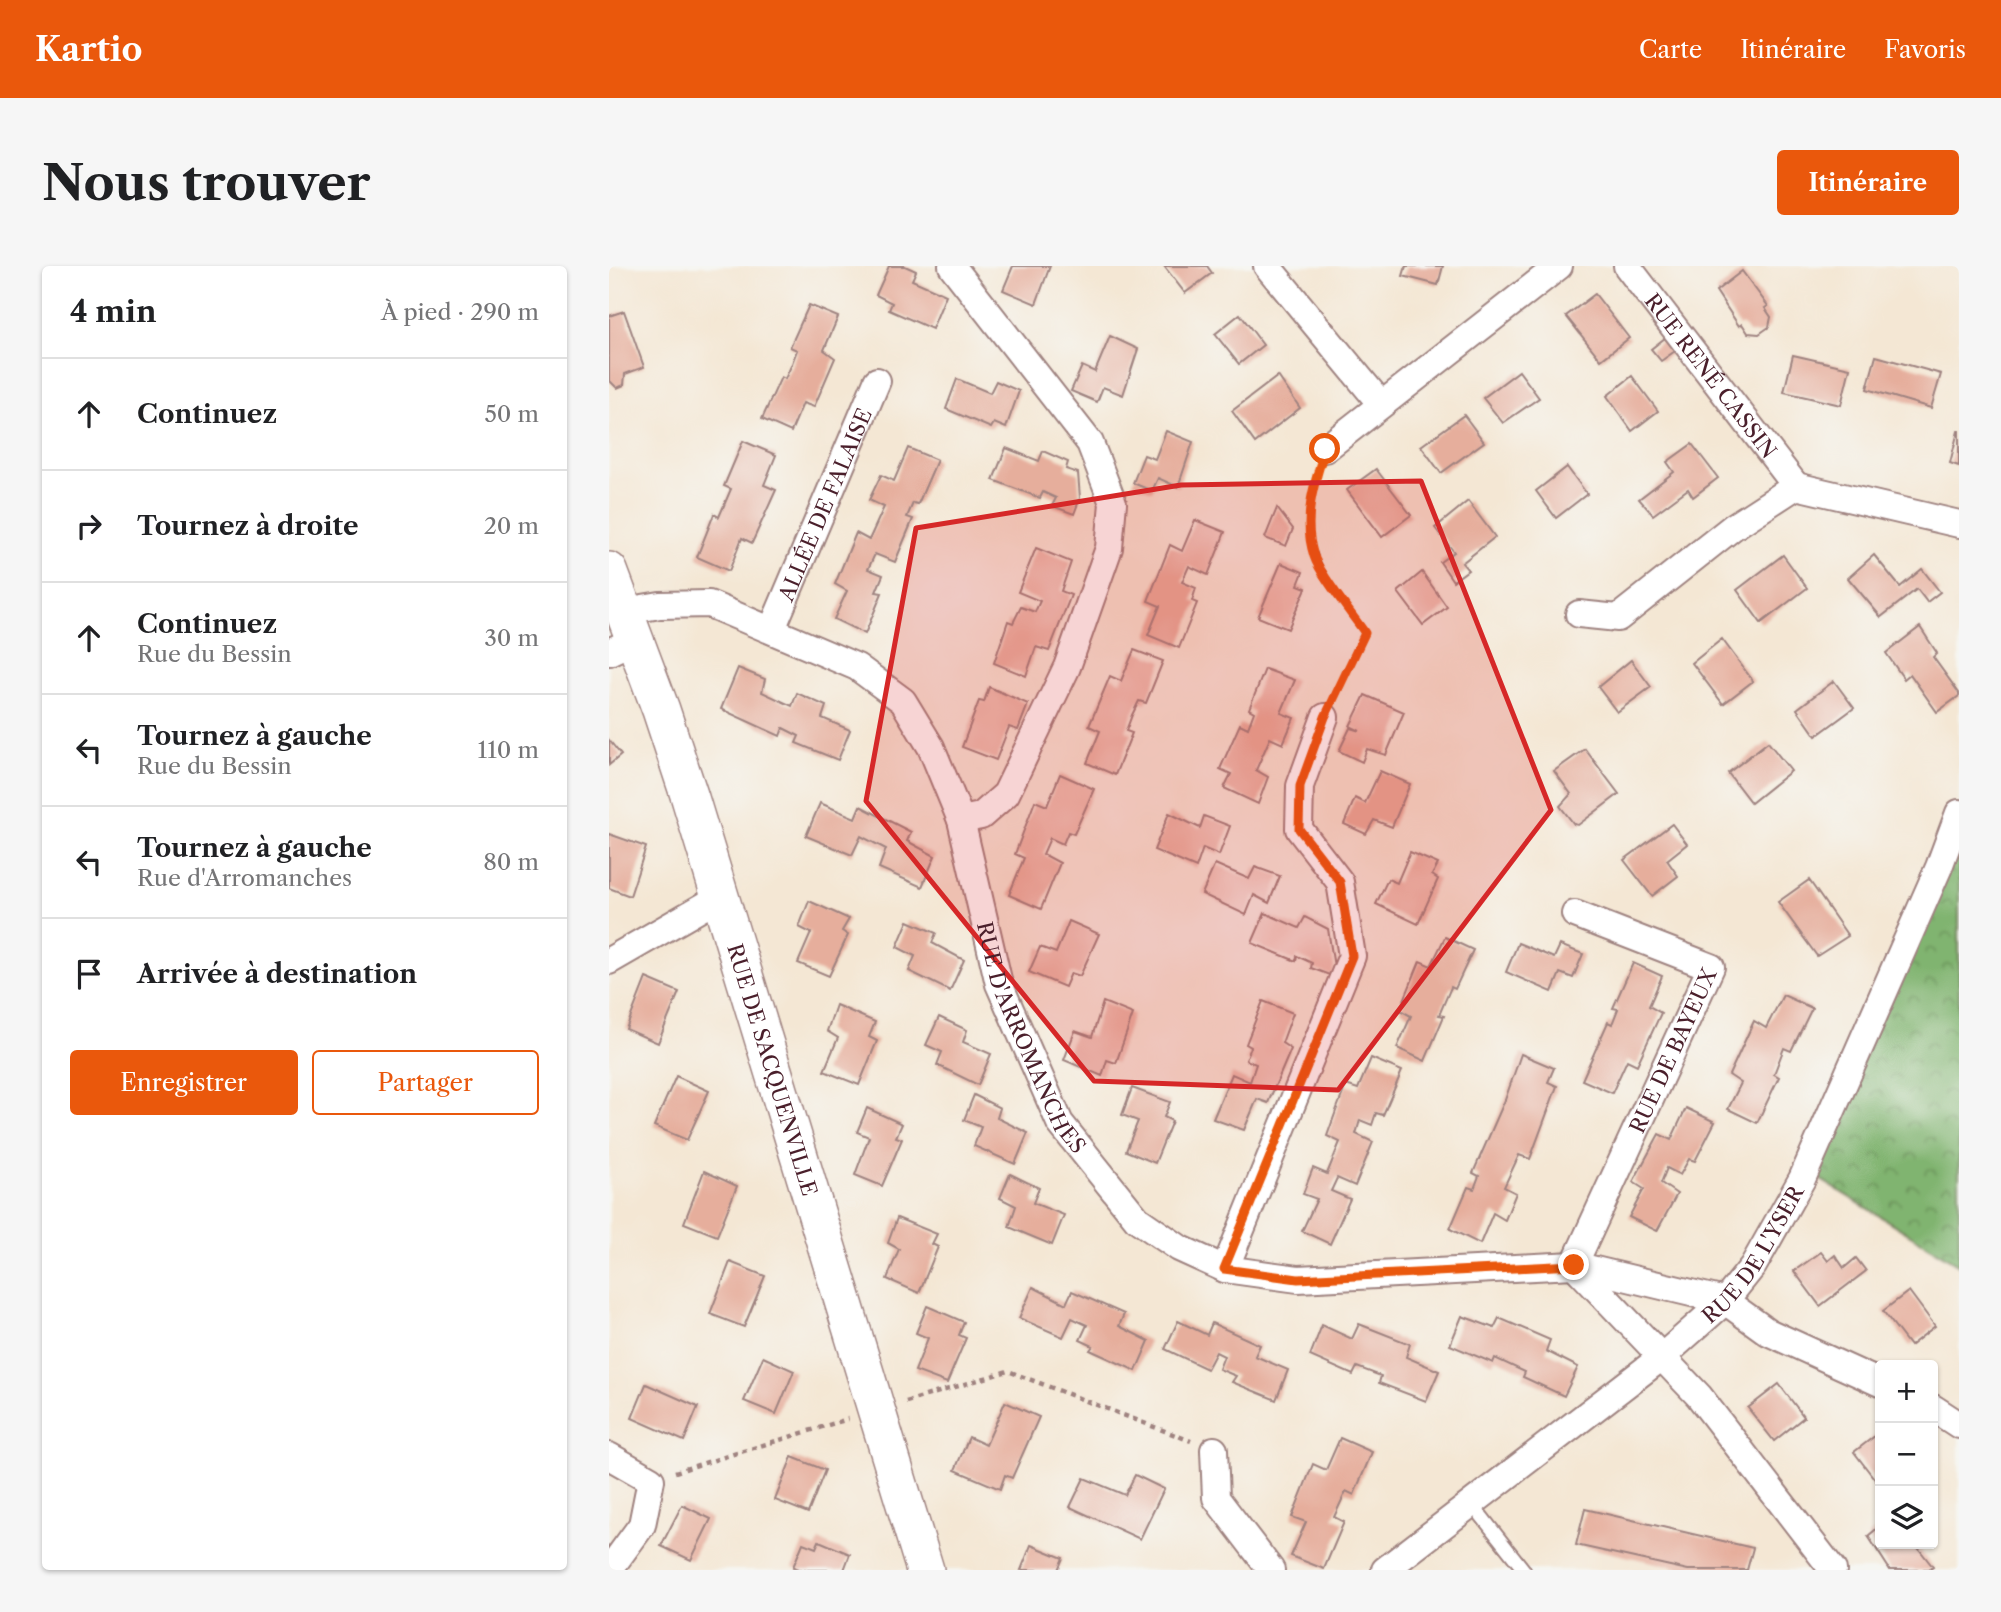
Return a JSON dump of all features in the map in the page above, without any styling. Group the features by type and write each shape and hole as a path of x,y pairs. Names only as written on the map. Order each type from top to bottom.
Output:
{"street":[{"path":"953,266 1090,443 1114,503 1109,548 1067,667 1006,794 981,816 961,820"},
{"path":"1267,266 1381,404"},
{"path":"1325,449 1559,266"},
{"name":"RUE RENÉ CASSIN","path":"1627,266 1796,486"},
{"name":"ALLÉE DE FALAISE","path":"772,629 877,381"},
{"path":"1579,614 1618,618 1733,527 1796,486 1959,524"},
{"name":"RUE DE SACQUENVILLE","path":"609,571 623,634 720,897 925,1570"},
{"name":"RUE D'ARROMANCHES","path":"623,634 660,605 709,604 857,667 903,701 931,747 961,820 999,984 1060,1123 1137,1219 1179,1248 1224,1269 1298,1279 1574,1265 1725,1301"},
{"path":"1224,1269 1352,956 1340,882 1299,829 1300,786 1325,717"},
{"name":"RUE DE L'YSER","path":"1385,1570 1663,1356 1725,1301 1777,1228 1803,1179 1934,880 1959,813"},
{"path":"609,961 720,897"},
{"name":"RUE DE BAYEUX","path":"1574,1265 1711,967 1575,914"},
{"path":"1574,1265 1699,1396 1833,1570"},
{"path":"1725,1301 1768,1332 1875,1381"},
{"path":"1938,1411 1959,1425"},
{"path":"1214,1450 1216,1498 1271,1570"},
{"path":"609,1456 651,1480 642,1525 609,1570"}],"lane":[{"path":"1472,1504 1524,1570"}],"path":[{"path":"1325,449 1311,492 1309,526 1314,557 1365,633 1325,717"},
{"path":"651,1480 1009,1371 1214,1450"}],"highlighted area":[{"path":"1421,481 1551,810 1338,1090 1094,1081 866,801 916,528 1181,485"}],"green space":[{"path":"1959,827 1959,1265 1815,1176"}],"building":[{"path":"889,266 905,266 916,271 912,280 946,295 932,329 889,310 892,303 876,295"},
{"path":"1013,266 1050,266 1036,304 1003,290"},
{"path":"1164,266 1207,266 1212,273 1185,293"},
{"path":"1406,266 1443,266 1438,285 1403,276"},
{"path":"1742,271 1768,306 1765,308 1771,317 1769,327 1759,334 1748,333 1742,324 1739,326 1716,291"},
{"path":"1595,294 1629,338 1601,360 1566,316"},
{"path":"809,305 838,317 824,350 835,358 814,407 803,403 791,432 762,419 781,377 785,379 791,366 797,350 790,347"},
{"path":"624,311 644,367 625,374 624,385 617,388 609,380 609,316"},
{"path":"1240,314 1263,345 1239,364 1215,334"},
{"path":"1110,336 1138,349 1123,395 1103,387 1097,402 1071,391 1082,366 1095,372"},
{"path":"1665,338 1675,351 1661,361 1651,349"},
{"path":"1793,355 1850,368 1841,405 1784,392"},
{"path":"1876,356 1941,374 1931,408 1867,389"},
{"path":"1519,371 1539,398 1503,423 1483,398"},
{"path":"1278,376 1300,408 1255,443 1232,411"},
{"path":"1632,376 1658,411 1632,431 1607,396"},
{"path":"957,379 990,393 996,381 1019,391 1006,428 994,423 991,428 946,409"},
{"path":"1464,415 1484,442 1441,473 1421,446"},
{"path":"1166,431 1193,442 1178,487 1158,478 1152,491 1133,483 1144,455 1155,459"},
{"path":"1959,431 1959,466 1950,463"},
{"path":"743,441 776,455 764,485 776,490 752,543 742,538 729,571 697,557 714,514 719,517 731,489 724,486"},
{"path":"1692,444 1718,478 1693,497 1688,489 1653,515 1639,499 1674,472 1667,462"},
{"path":"908,448 937,460 918,504 913,503 907,517 913,519 895,562 875,554 868,569 883,575 876,592 882,593 865,634 834,619 847,591 835,584 856,533 869,540 884,507 869,500 881,475 894,481"},
{"path":"1006,448 1039,461 1043,451 1068,462 1066,469 1078,473 1080,498 1074,514 1052,506 1056,498 1043,492 1040,498 993,480"},
{"path":"1567,467 1587,494 1556,518 1536,491"},
{"path":"1376,469 1411,515 1382,537 1347,490"},
{"path":"1468,501 1495,537 1462,563 1468,570 1453,581 1440,562 1454,552 1435,528"},
{"path":"1277,508 1293,529 1286,546 1265,538"},
{"path":"1195,520 1225,532 1208,575 1189,566 1182,582 1196,588 1192,601 1197,603 1179,648 1148,635 1160,606 1148,601 1170,545 1182,551"},
{"path":"1036,548 1071,562 1061,591 1071,595 1049,651 1036,647 1026,676 994,663 1008,621 1013,623 1021,607 1035,612 1040,601 1018,592"},
{"path":"1783,555 1807,588 1761,623 1737,590"},
{"path":"1874,555 1900,587 1922,569 1940,592 1927,602 1917,589 1881,617 1848,578"},
{"path":"1281,563 1303,572 1298,585 1306,588 1288,629 1258,617"},
{"path":"1422,572 1447,607 1423,625 1398,592"},
{"path":"1920,627 1937,653 1933,657 1959,693 1959,696 1937,712 1910,674 1904,679 1886,653"},
{"path":"1722,639 1753,681 1723,704 1692,663"},
{"path":"1134,650 1163,661 1146,703 1139,701 1132,715 1126,731 1132,733 1115,775 1087,763 1100,731 1089,726 1110,676 1121,681"},
{"path":"1631,660 1651,687 1617,712 1598,687"},
{"path":"738,668 765,679 762,692 792,706 797,693 826,706 822,718 850,730 838,760 796,743 799,736 783,728 780,736 721,709"},
{"path":"1265,669 1295,680 1281,713 1294,718 1283,744 1270,738 1256,770 1268,777 1258,804 1224,788 1231,774 1220,769 1240,724 1248,728 1254,712 1249,709"},
{"path":"1834,681 1854,708 1816,736 1797,709"},
{"path":"989,687 1028,704 1018,730 1009,727 996,760 962,747 979,701 984,702"},
{"path":"1365,695 1404,712 1386,755 1367,749 1362,762 1339,751 1350,728 1360,731 1350,726"},
{"path":"609,740 621,755 609,765"},
{"path":"1768,742 1791,771 1751,803 1728,773"},
{"path":"1585,749 1619,794 1578,825 1574,824 1560,806 1571,794 1554,771"},
{"path":"1380,771 1410,784 1392,827 1374,820 1366,834 1344,824 1355,798 1365,803"},
{"path":"1060,774 1094,789 1074,834 1068,832 1063,844 1050,838 1043,854 1060,863 1041,909 1009,895 1024,858 1015,854 1035,801 1047,806"},
{"path":"820,803 855,818 860,806 911,832 907,841 935,856 922,887 879,868 886,849 861,836 852,855 806,836"},
{"path":"1169,813 1200,828 1204,816 1230,826 1219,855 1203,848 1196,868 1154,850"},
{"path":"1672,824 1687,844 1667,860 1678,876 1652,896 1624,860"},
{"path":"609,834 646,847 630,896 609,888"},
{"path":"1410,852 1438,864 1432,875 1438,879 1418,924 1376,904 1388,879 1397,883"},
{"path":"1215,864 1249,879 1255,867 1280,876 1269,903 1254,895 1246,915 1202,894"},
{"path":"1809,880 1848,936 1817,956 1778,902"},
{"path":"809,901 849,919 842,931 848,935 829,976 798,963 811,933 799,927"},
{"path":"1265,913 1299,928 1305,917 1328,929 1334,967 1332,976 1311,968 1312,963 1297,956 1296,961 1252,943"},
{"path":"908,921 936,933 932,943 964,960 950,991 909,971 915,956 897,947"},
{"path":"1069,921 1099,934 1080,976 1071,973 1065,987 1029,972 1040,947 1056,953"},
{"path":"1445,937 1473,950 1455,989 1451,987 1439,1015 1444,1016 1425,1061 1397,1048 1411,1016 1400,1010 1420,961 1431,966"},
{"path":"1518,943 1554,958 1560,945 1583,954 1573,978 1560,973 1552,992 1506,972"},
{"path":"1633,963 1662,976 1649,1006 1661,1013 1637,1065 1627,1060 1612,1093 1582,1080 1608,1022 1612,1024 1618,1009 1613,1008"},
{"path":"646,978 679,992 658,1043 626,1029"},
{"path":"1783,995 1812,1008 1791,1051 1784,1048 1774,1074 1779,1077 1757,1123 1728,1109 1741,1083 1729,1075 1754,1021 1766,1028"},
{"path":"1263,1001 1293,1013 1282,1043 1291,1049 1268,1103 1257,1099 1244,1130 1213,1119 1232,1074 1250,1082 1256,1064 1246,1060 1251,1047 1246,1044"},
{"path":"1103,1002 1133,1014 1116,1063 1107,1060 1102,1076 1064,1060 1075,1031 1092,1037"},
{"path":"836,1005 875,1022 869,1037 877,1041 859,1085 824,1071 838,1038 827,1031"},
{"path":"939,1017 967,1030 963,1042 991,1054 978,1085 937,1065 942,1052 926,1045"},
{"path":"1521,1054 1554,1068 1548,1082 1557,1086 1530,1159 1519,1155 1504,1187 1516,1193 1505,1220 1493,1213 1480,1244 1450,1229 1468,1187 1474,1189 1479,1176 1473,1173 1505,1100"},
{"path":"1371,1058 1402,1071 1383,1115 1376,1113 1372,1125 1360,1120 1356,1134 1373,1142 1355,1186 1337,1178 1331,1191 1350,1199 1330,1244 1302,1231 1317,1199 1303,1194 1313,1168 1327,1174 1340,1142 1327,1136 1336,1111 1346,1085 1358,1089"},
{"path":"676,1076 709,1091 687,1140 654,1126"},
{"path":"1132,1088 1170,1102 1164,1117 1172,1121 1155,1163 1126,1151 1138,1121 1122,1115"},
{"path":"974,1095 1000,1108 997,1118 1028,1133 1015,1164 974,1146 981,1127 964,1120"},
{"path":"867,1108 902,1124 896,1137 902,1139 882,1186 855,1175 869,1137 857,1132"},
{"path":"1686,1108 1715,1122 1695,1161 1689,1159 1680,1175 1667,1168 1661,1183 1677,1194 1657,1231 1629,1217 1644,1189 1633,1182 1659,1134 1671,1140"},
{"path":"704,1171 737,1186 717,1236 684,1223"},
{"path":"1010,1174 1039,1188 1033,1203 1064,1215 1052,1245 1009,1227 1016,1206 1000,1198"},
{"path":"897,1218 937,1234 932,1244 938,1247 919,1293 887,1279 899,1249 888,1243"},
{"path":"1821,1252 1828,1261 1835,1255 1844,1268 1856,1258 1866,1271 1820,1306 1794,1271"},
{"path":"730,1262 765,1276 744,1327 710,1314"},
{"path":"1033,1287 1066,1304 1072,1291 1124,1314 1119,1326 1149,1341 1136,1371 1090,1350 1093,1346 1080,1340 1087,1325 1072,1318 1063,1337 1019,1318"},
{"path":"1909,1291 1935,1326 1910,1346 1883,1311"},
{"path":"927,1306 964,1322 959,1335 966,1338 947,1383 915,1371 928,1338 916,1333"},
{"path":"1462,1316 1494,1328 1499,1318 1550,1340 1546,1351 1578,1367 1564,1396 1523,1377 1525,1372 1495,1358 1493,1363 1450,1345"},
{"path":"1178,1321 1207,1335 1212,1323 1260,1345 1255,1356 1288,1370 1276,1400 1232,1382 1236,1376 1219,1369 1224,1356 1216,1352 1207,1369 1165,1349"},
{"path":"1359,1324 1410,1344 1406,1357 1439,1371 1426,1401 1379,1383 1381,1376 1357,1367 1353,1375 1310,1356 1322,1325 1352,1339"},
{"path":"763,1357 794,1371 776,1414 744,1401"},
{"path":"646,1384 698,1407 684,1441 632,1418"},
{"path":"1779,1384 1804,1417 1774,1441 1748,1408"},
{"path":"1005,1402 1039,1417 1012,1478 1005,1475 1000,1489 955,1470 969,1437 986,1445"},
{"path":"1875,1436 1875,1479 1854,1452"},
{"path":"1340,1438 1372,1452 1354,1495 1346,1491 1334,1517 1344,1522 1324,1569 1291,1556 1306,1522 1292,1517 1313,1464 1326,1470"},
{"path":"792,1457 825,1470 808,1513 775,1500"},
{"path":"1135,1475 1164,1489 1140,1539 1070,1507 1084,1478 1125,1495"},
{"path":"682,1505 711,1519 691,1560 661,1546"},
{"path":"1585,1509 1753,1548 1747,1570 1688,1570 1576,1545"},
{"path":"1875,1530 1875,1547 1868,1536"},
{"path":"819,1541 850,1554 844,1570 800,1570 793,1567 803,1543 816,1548"},
{"path":"1031,1545 1063,1558 1058,1570 1021,1570"},
{"path":"1876,1549 1919,1549 1933,1567 1929,1570 1890,1570"}],"route":[{"path":"1325,449 1311,492 1309,526 1314,557 1365,633 1325,717 1300,786 1299,829 1340,882 1352,956 1224,1269 1298,1279 1574,1265"}]}
